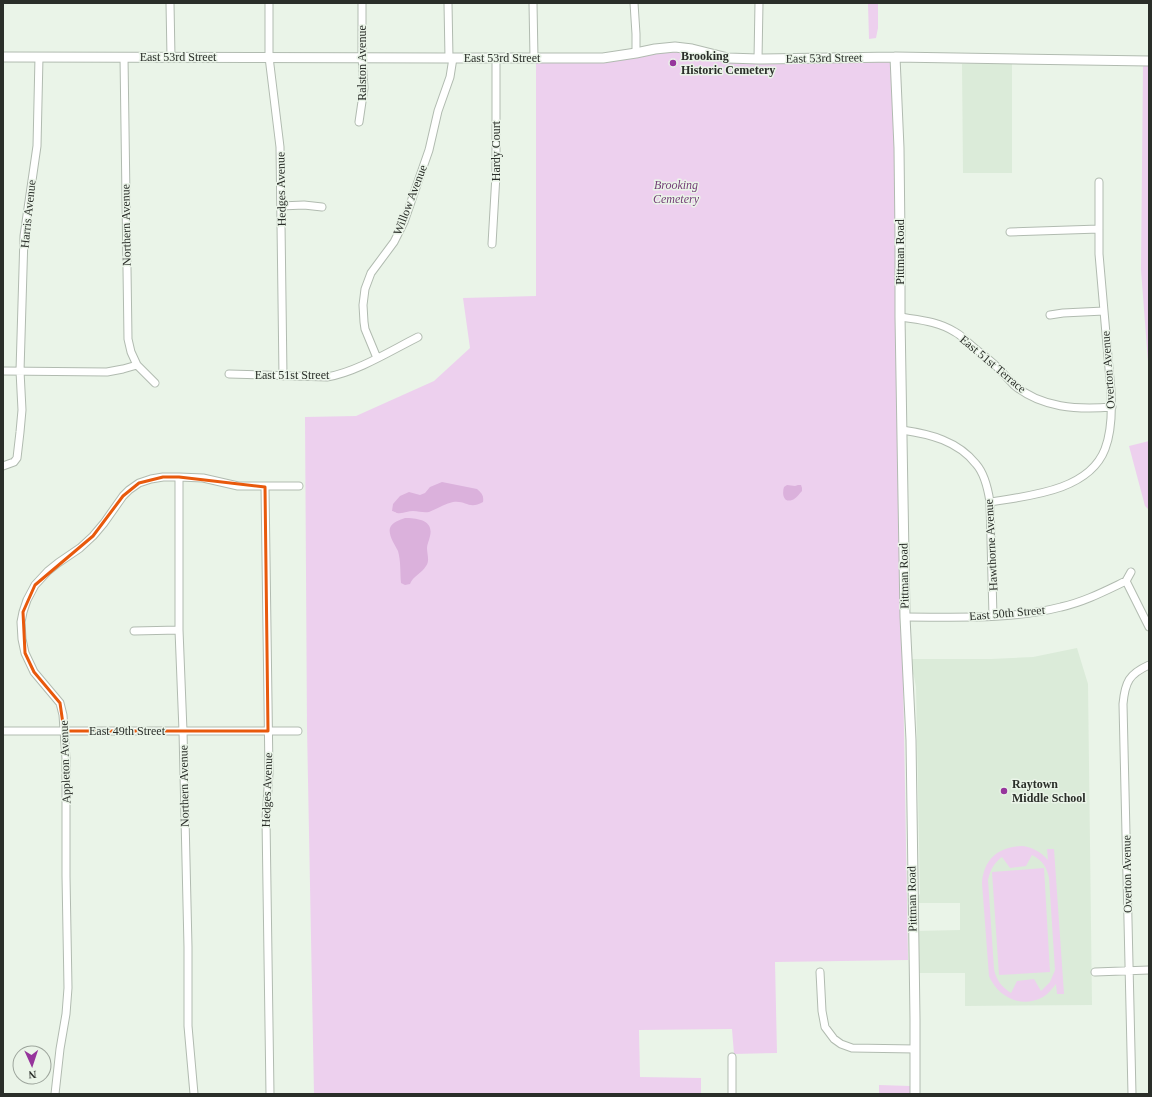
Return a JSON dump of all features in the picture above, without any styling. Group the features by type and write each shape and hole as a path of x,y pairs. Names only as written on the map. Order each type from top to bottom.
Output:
{"street":[{"path":"170,3 171,57"},
{"name":"Hedges Avenue","path":"269,3 269,57 280,147 283,376"},
{"name":"Ralston Avenue","path":"359,122 364,88 362,57 362,3"},
{"name":"Willow Avenue","path":"377,358 365,329 363,305 365,289 371,273 394,242 404,222 429,150 438,111 450,77 451,58 448,3"},
{"path":"533,3 534,58"},
{"path":"634,3 636,53"},
{"path":"758,59 759,3"},
{"name":"East 53rd Street","path":"3,57 603,58 636,53 655,48 675,47 692,49 728,58 758,59 895,57 1149,61"},
{"name":"Harris Avenue","path":"3,466 14,462 17,458 22,410 20,371 24,236 37,146 39,57"},
{"name":"Northern Avenue","path":"124,57 128,339 131,352 137,365 155,383"},
{"name":"Pittman Road","path":"895,57 899,171 905,617 911,740 915,1094"},
{"name":"Hardy Court","path":"492,244 496,175 496,59"},
{"name":"Overton Avenue","path":"990,502 1029,496 1072,482 1086,474 1097,463 1105,449 1110,429 1112,407 1099,254 1099,182"},
{"path":"281,206 304,205 322,207"},
{"path":"1010,232 1099,230"},
{"path":"1050,315 1104,311"},
{"name":"East 51st Terrace","path":"900,317 930,321 945,326 956,332 997,367 1013,384 1037,399 1075,408 1093,409 1112,407"},
{"name":"East 51st Street","path":"230,374 334,376 352,370 418,337"},
{"path":"3,371 107,372 137,365"},
{"name":"Hawthorne Avenue","path":"902,430 937,437 952,444 965,453 977,465 982,473 988,488 990,502 994,616"},
{"name":"Appleton Avenue","path":"55,1094 68,988 66,759 63,715 60,703 34,672 25,653 22,639 22,622 23,612 27,600 35,585 48,571 80,548 93,536 123,496 140,483 163,477 179,477 203,478 238,486 299,486"},
{"name":"Northern Avenue","path":"179,477 179,630 188,940 188,1026 194,1094"},
{"name":"Hedges Avenue","path":"265,487 269,773 266,819 270,1094"},
{"path":"1131,572 1126,581 1149,627"},
{"name":"East 50th Street","path":"905,617 1030,614 1062,607 1093,597 1126,581"},
{"path":"134,631 179,630"},
{"name":"Overton Avenue","path":"1132,1094 1123,704 1124,689 1130,679 1134,673 1149,664"},
{"name":"East 49th Street","path":"3,731 298,732"},
{"path":"1095,972 1149,970"},
{"path":"820,972 822,1011 825,1028 834,1039 841,1044 852,1048 915,1049"},
{"path":"732,1057 732,1094"}],"highlighted area":[{"path":"163,477 179,477 265,487 268,731 64,731 60,703 34,672 25,653 23,612 35,585 93,536 123,496 139,483"}],"shaded area":[{"path":"962,64 1012,64 1012,173 963,173"},
{"path":"442,482 477,489 482,495 483,502 471,505 461,502 453,502 429,512 413,511 397,513 392,511 393,504 400,496 409,492 420,495 425,493 430,487"},
{"path":"787,485 801,485 802,491 796,498 789,501 785,499 783,492 784,487"},
{"path":"405,518 424,521 427,523 431,531 427,547 427,564 410,584 405,585 401,583 399,555 391,537 390,528 392,524"},
{"name":"Raytown Middle School","path":"1077,648 1088,684 1092,1005 965,1006 965,973 916,973 916,931 960,930 960,903 915,903 920,894 916,687 910,659 991,659 1033,657"}],"green space":[{"path":"868,3 878,3 878,28 876,38 869,39"},
{"name":"Brooking Cemetery","path":"672,51 731,61 886,61 893,67 908,960 775,962 777,1053 734,1054 732,1029 639,1030 640,1077 701,1078 701,1094 314,1094 307,728 305,417 356,416 434,381 470,348 463,298 536,296 536,62"},
{"path":"1143,65 1149,65 1149,375 1141,270"},
{"path":"1149,441 1149,510 1145,506 1129,446"},
{"path":"1022,846 1033,849 1048,860 1047,849 1054,849 1064,994 1057,994 1056,984 1043,997 1027,1002 1011,999 1004,995 998,990 989,976 982,883 983,875 989,861 994,856 999,852 1013,847","holes":["1032,855 1044,864 1049,878 1055,970 1050,982 1041,991 1034,979 1017,981 1011,993 1000,983 996,977 994,969 988,880 993,867 1002,857 1010,868 1026,866"]},
{"path":"1044,868 1050,972 999,975 992,872"},
{"path":"879,1085 910,1086 910,1094 879,1094"}],"place":[{"name":"Brooking Historic Cemetery","path":"673,63"},
{"name":"Raytown Middle School","path":"1004,791"}]}
